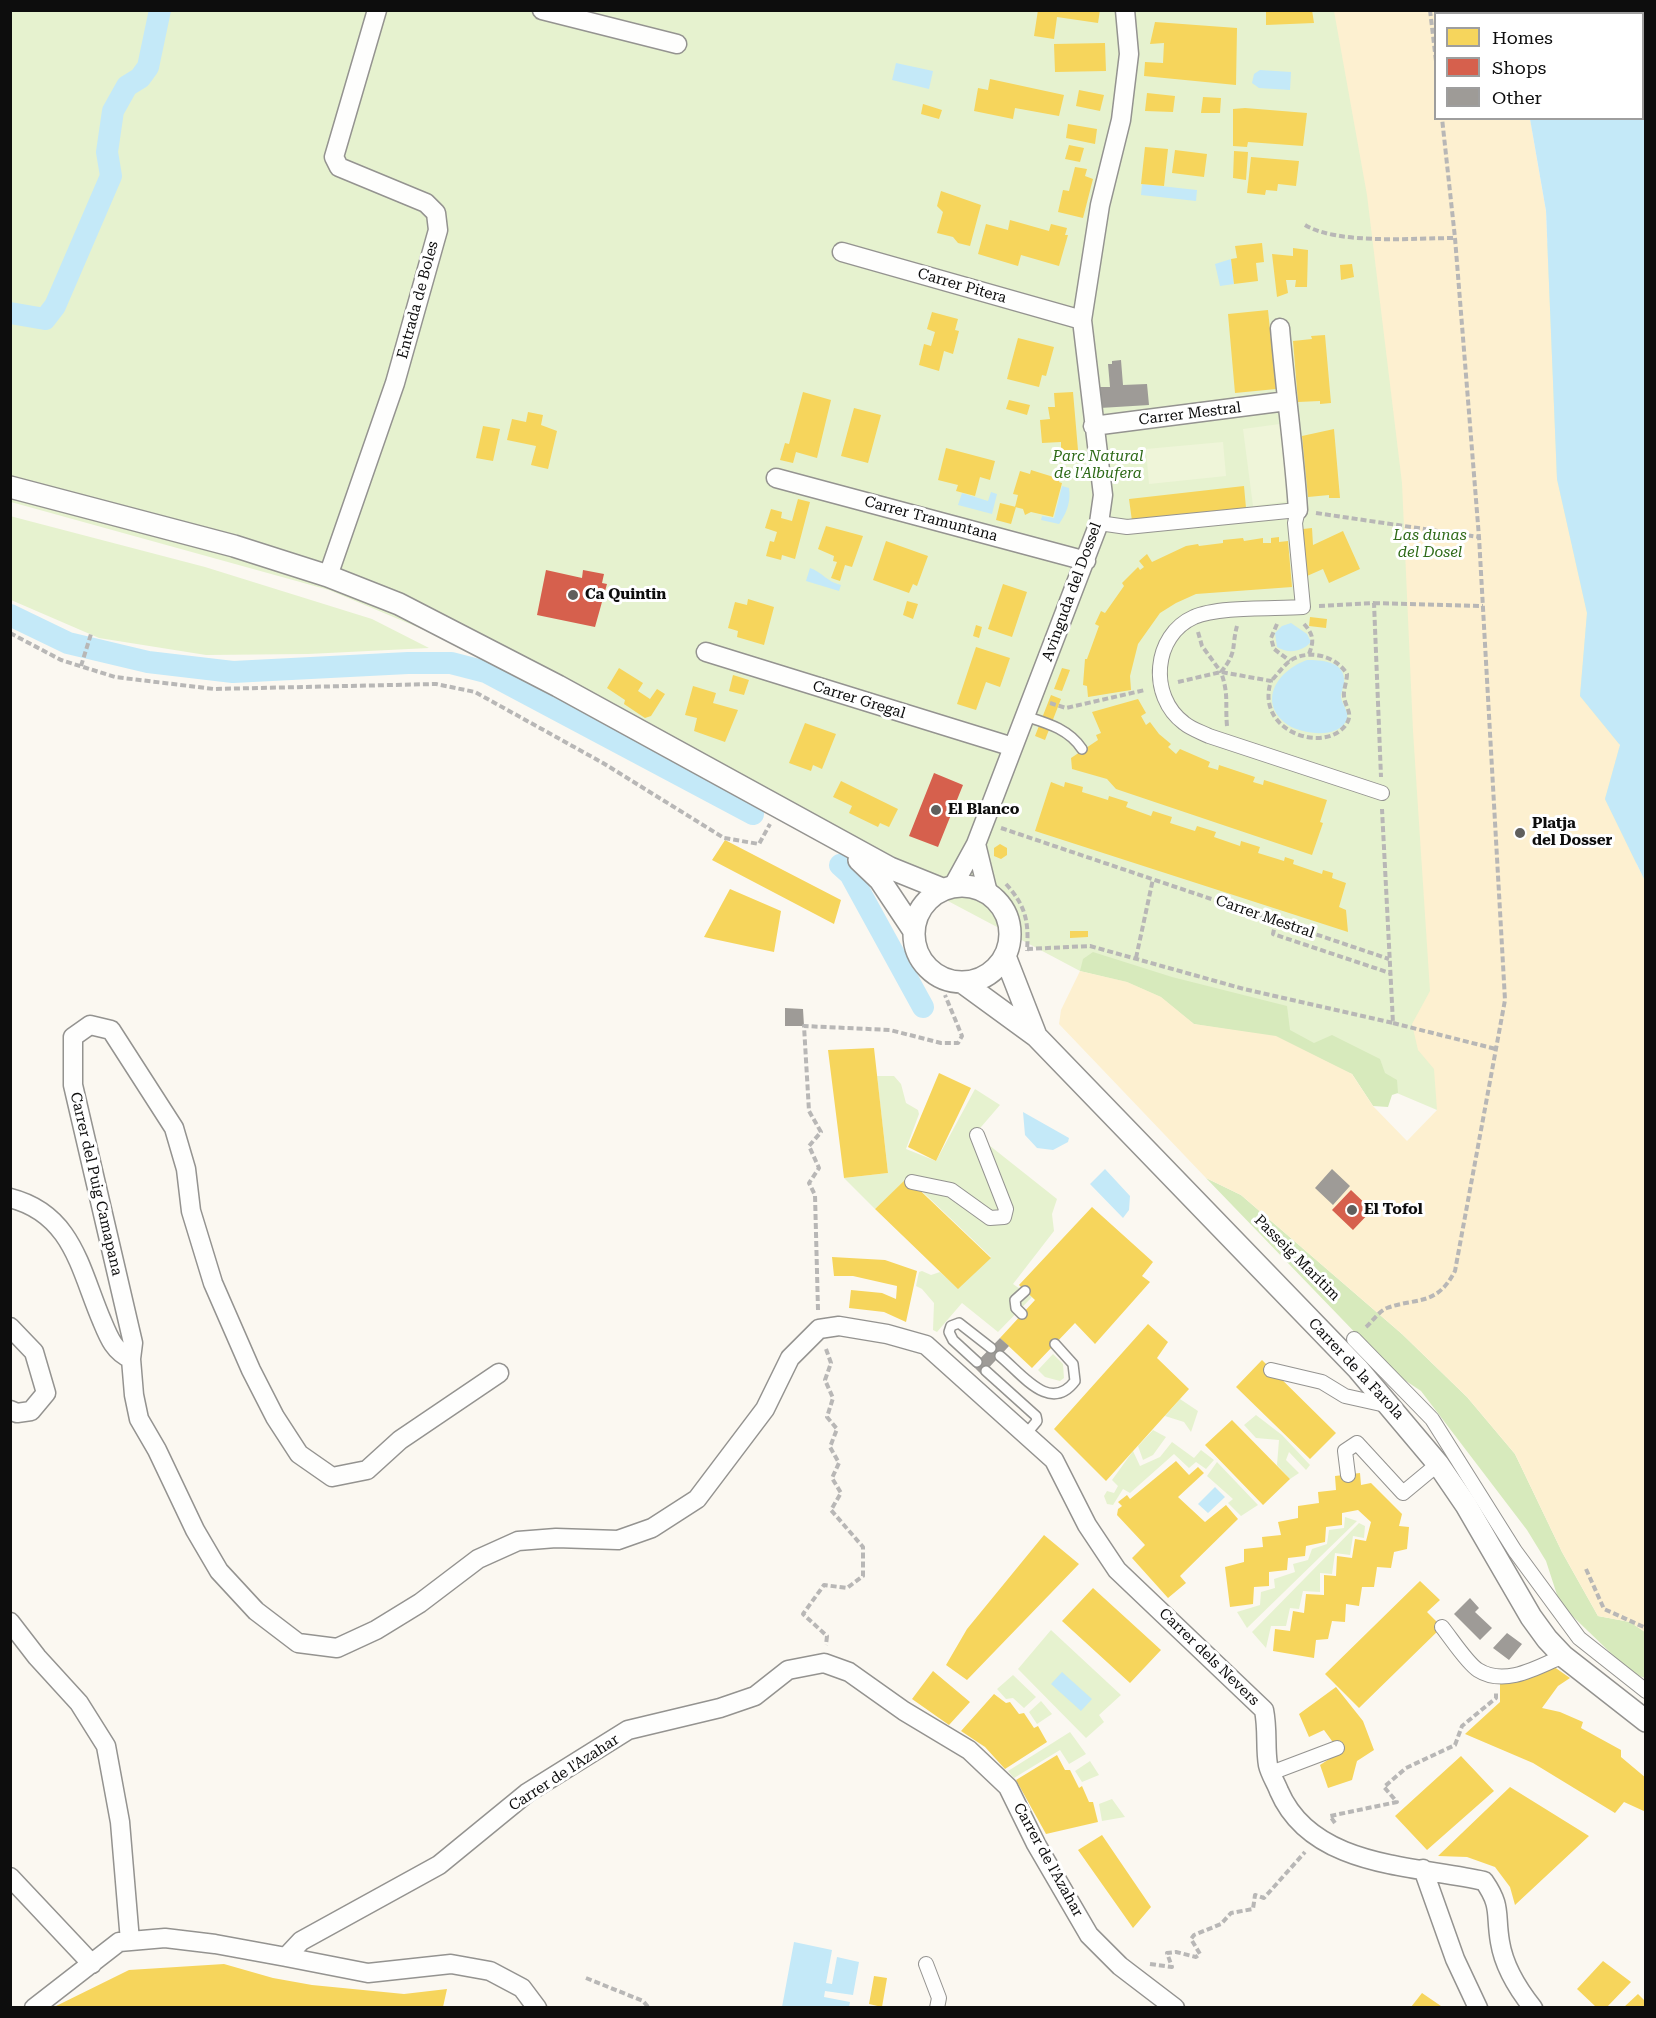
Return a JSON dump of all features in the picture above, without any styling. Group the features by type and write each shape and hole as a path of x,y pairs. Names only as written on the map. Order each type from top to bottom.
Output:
{"street":[{"name":"Entrada de Boles","path":"328,576 395,383 438,230 436,213 426,203 339,167 334,157 377,10"},
{"path":"542,10 677,44"},
{"name":"Avinguda del Dossel","path":"948,888 976,844 1013,747 1030,718 1099,523 1103,495 1082,320 1100,205 1121,120 1129,54 1125,10"},
{"name":"Carrer Pitera","path":"842,252 1082,320"},
{"path":"1280,328 1287,402 1293,432 1298,510 1295,523 1300,614 1241,610 1194,616 1175,629 1164,646 1160,661 1160,686 1167,705 1184,723 1228,742 1382,793"},
{"name":"Carrer Mestral","path":"1093,426 1287,402"},
{"name":"Carrer Tramuntana","path":"776,478 1086,561"},
{"path":"10,487 234,546 328,576 399,604 460,634 890,868 948,888 995,886"},
{"path":"1099,523 1127,527 1298,510"},
{"name":"Carrer Gregal","path":"706,652 1013,747"},
{"path":"837,839 880,880 914,931"},
{"path":"976,844 1007,914 1010,943 1036,1036"},
{"path":"948,888 923,905 914,931 916,947 922,961 934,972 948,979 962,982 1036,1036"},
{"path":"962,982 987,975 1015,957"},
{"name":"Carrer del Puig Camapana","path":"131,1359 133,1343 73,1085 73,1037 90,1025 111,1030 174,1128 186,1169 191,1211 213,1283 250,1370 275,1417 299,1454 332,1477 367,1470 400,1440 499,1373"},
{"name":"Carrer de la Farola","path":"1036,1036 1392,1406 1438,1464 1531,1617 1563,1656 1646,1721"},
{"path":"912,1182 951,1190 990,1218 1004,1217 1006,1209 977,1135"},
{"path":"10,1198 53,1218 70,1241 107,1333 119,1354 131,1359 139,1419 158,1450 195,1530 219,1571 256,1611 298,1643 337,1648 376,1630 420,1603 478,1559 518,1541 556,1538 618,1540 652,1528 697,1499 765,1409 790,1358 819,1329"},
{"name":"Carrer dels Nevers","path":"819,1329 839,1326 887,1334 926,1345 1054,1460 1087,1525 1117,1570 1264,1710 1269,1732 1268,1766 1284,1803 1306,1831 1339,1850 1484,1881 1496,1899 1500,1944 1515,1985 1533,2007"},
{"path":"10,1327 34,1352 46,1393 31,1411 17,1413 10,1410"},
{"path":"1354,1339 1432,1419 1515,1551 1578,1638 1646,1691"},
{"path":"1271,1370 1322,1382 1345,1396 1392,1406"},
{"path":"1348,1475 1346,1451 1357,1443 1403,1493 1438,1464"},
{"path":"10,1622 36,1657 79,1704 106,1746 120,1822 124,1941"},
{"path":"1442,1627 1478,1670 1497,1676 1518,1675 1563,1656"},
{"name":"Carrer de l'Azahar","path":"286,1958 301,1941 439,1865 527,1793 628,1730 720,1708 755,1696 788,1670 824,1663 849,1672 904,1711 969,1750 1008,1787 1036,1844 1089,1935 1120,1966 1175,2007"},
{"path":"1271,1773 1337,1748"},
{"path":"1423,1869 1455,1959 1479,2007"},
{"path":"10,1877 92,1964"},
{"path":"34,2007 50,1992 124,1941 165,1938 215,1944 368,1973 451,1964 490,1971 522,1988 537,2007"},
{"path":"926,1964 939,1998 937,2007"}],"lane":[{"path":"1030,718 1060,729 1076,740 1082,749"},
{"path":"1022,1314 1016,1308 1016,1300 1025,1291"},
{"path":"977,1362 953,1340 949,1332 951,1326 959,1323 991,1348"},
{"path":"1000,1356 1037,1388 1053,1395 1062,1393 1076,1381 1073,1364 1055,1344"},
{"path":"987,1371 1036,1416 1037,1421 1026,1434"}],"path":[{"path":"1430,10 1434,44"},
{"path":"1354,1339 1385,1309 1429,1298 1450,1281 1455,1271 1504,1000 1479,537 1455,238 1442,120"},
{"path":"1305,225 1316,232 1375,239 1455,238"},
{"path":"1298,510 1479,537"},
{"path":"1309,654 1313,642 1312,634 1300,614 1374,603 1483,606"},
{"path":"1374,603 1393,1023"},
{"path":"1221,672 1235,649 1234,636 1241,610"},
{"path":"1194,616 1202,645 1221,672 1229,694 1226,709 1228,742"},
{"path":"1283,621 1273,629 1271,638 1274,649 1290,661"},
{"path":"10,633 61,660 115,677 214,689 436,684 475,692 603,763 724,838 759,844 779,807"},
{"path":"81,666 91,634"},
{"path":"1309,654 1330,658 1341,664 1347,674 1347,684 1343,694 1349,715 1348,723 1340,731 1326,737 1306,737 1288,732 1276,721 1270,709 1267,694 1271,681 1290,661 1309,654"},
{"path":"1030,718 1044,701 1066,708 1221,672 1271,681"},
{"name":"Carrer Mestral","path":"984,822 1389,959"},
{"path":"1136,958 1153,879"},
{"path":"995,886 1016,895 1027,916 1027,949"},
{"path":"1276,921 1273,934 1390,974"},
{"path":"1015,957 1027,949 1090,946 1244,989 1496,1049"},
{"path":"824,1663 827,1636 803,1614 824,1585 847,1588 863,1576 863,1547 831,1510 841,1493 832,1478 839,1463 830,1447 837,1429 827,1417 833,1398 825,1380 831,1363 819,1329 815,1195 809,1184 819,1168 809,1146 821,1132 809,1111 804,1026 890,1030 941,1043 958,1043 962,1036 934,972"},
{"path":"1586,1569 1604,1609 1646,1628"},
{"path":"1337,1825 1330,1816 1397,1802 1384,1787 1406,1768 1455,1744 1462,1726 1496,1698 1497,1676"},
{"path":"1145,1963 1172,1967 1167,1953 1176,1952 1196,1957 1200,1954 1191,1940 1194,1935 1221,1924 1231,1913 1252,1909 1255,1895 1264,1898 1317,1837"},
{"path":"586,1978 643,2001 649,2007"}],"green space":[{"name":"Parc Natural de l'Albufera","path":"10,11 1511,11 1434,12 1434,120 1530,120 1637,868 1645,881 1437,1110 1352,1074 1194,1024 1127,983 1080,971 484,655 329,590 11,502"},
{"path":"1280,424 1290,501 1253,506 1243,429"},
{"path":"1223,442 1226,476 1149,484 1146,449"},
{"path":"10,516 205,567 372,619 429,648 308,654 206,655 99,638 11,600"},
{"path":"1093,952 1172,977 1287,1006 1290,1030 1314,1043 1332,1035 1380,1059 1385,1073 1397,1080 1398,1093 1392,1095 1388,1107 1373,1106 1352,1074 1276,1037 1194,1024 1161,997 1127,982 1080,971 1083,959"},
{"path":"877,1076 894,1076 901,1084 906,1103 918,1110 919,1114 906,1149 936,1161 975,1089 1000,1105 975,1134 1057,1199 1052,1214 1054,1231 1013,1284 1032,1297 998,1332 962,1303 937,1332 933,1330 934,1303 922,1289 916,1286 919,1272 922,1271 931,1275 940,1272 958,1288 991,1257 908,1178 875,1209 844,1178 888,1173"},
{"path":"1206,1178 1241,1195 1402,1334 1467,1397 1515,1454 1562,1552 1598,1616 1630,1622 1645,1632 1645,1678 1634,1674 1560,1604 1546,1561 1527,1530 1421,1391 1394,1373"},
{"path":"1053,1354 1063,1364 1064,1378 1060,1381 1045,1377 1038,1370"},
{"path":"1180,1399 1198,1411 1191,1432 1184,1422 1165,1416"},
{"path":"1256,1415 1282,1435 1310,1465 1306,1470 1289,1452 1286,1460 1299,1473 1290,1479 1277,1465 1279,1440 1256,1438 1244,1425"},
{"path":"1153,1430 1166,1437 1153,1455 1143,1460 1138,1446"},
{"path":"1172,1442 1194,1458 1201,1450 1214,1460 1206,1469 1196,1462 1189,1468 1174,1454 1130,1493 1123,1489 1113,1505 1107,1504 1104,1496 1107,1491 1114,1493 1118,1486 1112,1480 1133,1451 1140,1466 1160,1457"},
{"path":"1217,1462 1258,1505 1241,1516 1228,1503 1233,1499 1207,1476"},
{"path":"1345,1517 1357,1521 1247,1628 1237,1612 1260,1605 1261,1592 1275,1588 1274,1579 1295,1572 1293,1564 1308,1560 1312,1549 1327,1544 1329,1530 1344,1528"},
{"path":"1359,1523 1365,1526 1364,1538 1353,1536 1350,1555 1335,1553 1332,1574 1320,1573 1320,1592 1303,1591 1299,1609 1290,1608 1286,1626 1271,1626 1266,1648 1252,1632"},
{"path":"1051,1630 1121,1695 1099,1715 1104,1722 1086,1738 1018,1669"},
{"path":"1013,1675 1036,1697 1024,1708 1013,1698 1006,1699 997,1689"},
{"path":"1041,1701 1052,1714 1037,1724 1029,1712"},
{"path":"1070,1732 1086,1754 1069,1764 1060,1750 1014,1778 1008,1771"},
{"path":"1090,1761 1099,1775 1082,1782 1075,1771"},
{"path":"1112,1799 1125,1817 1102,1821 1099,1804"}],"sand":[{"name":"Platja del Dosser","path":"1334,11 1511,11 1434,12 1434,120 1530,120 1546,211 1557,479 1587,613 1580,696 1620,745 1605,799 1645,881 1645,1632 1630,1622 1598,1616 1562,1552 1515,1454 1467,1397 1402,1334 1241,1195 1206,1178 1059,1024 1061,1010 1080,971 1127,982 1161,997 1194,1024 1276,1036 1352,1074 1373,1106 1407,1141 1437,1110 1434,1069 1418,1050 1412,1024 1430,991 1413,731 1402,483 1367,195"}],"water":[{"path":"1645,11 1645,881 1605,799 1620,745 1580,696 1587,613 1557,479 1546,211 1530,120 1644,120 1644,12 1511,12"},
{"path":"896,63 933,71 929,89 892,80"},
{"path":"1260,70 1291,72 1290,90 1259,88 1252,83 1254,74"},
{"path":"1142,184 1197,190 1196,201 1141,195"},
{"path":"1231,259 1234,284 1220,286 1215,264"},
{"path":"1062,486 1069,488 1069,498 1062,520 1059,524 1041,520 1042,516 1054,518"},
{"path":"991,492 997,494 992,514 958,505 962,493 988,501"},
{"path":"810,568 841,585 839,591 806,581"},
{"path":"1291,623 1307,634 1311,642 1299,650 1290,651 1277,647 1275,633 1282,626"},
{"path":"1307,660 1319,660 1336,665 1343,673 1341,697 1347,719 1343,726 1336,730 1320,733 1302,731 1288,725 1278,716 1273,707 1272,697 1280,679 1287,671"},
{"path":"1023,1112 1069,1138 1068,1142 1053,1150 1037,1148 1025,1135"},
{"path":"1105,1169 1130,1196 1129,1210 1123,1218 1090,1184"},
{"path":"1215,1487 1225,1497 1208,1513 1198,1504"},
{"path":"1062,1672 1092,1699 1081,1711 1051,1684"},
{"path":"794,1942 832,1950 826,1983 832,1984 837,1957 859,1962 853,1995 825,1991 824,1997 850,2002 849,2007 782,2007"}],"building: Homes":[{"path":"1038,10 1100,10 1098,23 1057,17 1054,39 1034,36"},
{"path":"1266,10 1312,10 1314,23 1266,25"},
{"path":"1155,22 1237,28 1236,85 1144,76 1145,62 1163,63 1164,43 1150,44"},
{"path":"1105,43 1106,71 1055,72 1054,44"},
{"path":"990,79 1064,95 1059,116 1015,108 1013,119 974,111 978,88 988,90"},
{"path":"1079,90 1104,95 1100,111 1076,106"},
{"path":"1147,93 1175,96 1173,112 1145,111"},
{"path":"1203,97 1221,98 1220,113 1201,113"},
{"path":"923,104 942,110 939,119 921,114"},
{"path":"1233,109 1307,113 1303,146 1248,142 1247,147 1233,146"},
{"path":"1068,124 1097,129 1095,144 1066,138"},
{"path":"1069,145 1084,148 1080,162 1065,159"},
{"path":"1145,147 1168,149 1164,186 1141,184"},
{"path":"1175,150 1207,154 1204,177 1172,173"},
{"path":"1234,151 1248,152 1246,180 1233,178"},
{"path":"1251,157 1299,161 1296,186 1278,184 1277,191 1266,190 1265,195 1247,193"},
{"path":"1075,167 1087,169 1085,176 1093,179 1083,218 1058,212 1063,190 1069,191"},
{"path":"941,191 981,205 970,246 958,243 953,237 937,233 943,212 937,206"},
{"path":"1010,220 1049,231 1051,224 1067,228 1065,235 1068,235 1059,266 1021,255 1018,266 978,254 986,224 1008,230"},
{"path":"1262,243 1264,262 1256,263 1258,281 1234,284 1231,259 1237,258 1235,246"},
{"path":"1293,248 1308,250 1307,287 1295,287 1296,280 1286,280 1288,293 1277,297 1272,254 1293,256"},
{"path":"1352,264 1354,277 1341,280 1340,265"},
{"path":"1268,310 1276,389 1235,393 1228,314"},
{"path":"932,312 958,319 955,330 959,331 953,354 944,351 939,371 919,365 924,344 931,346 935,332 927,329"},
{"path":"1325,335 1331,403 1298,402 1293,341"},
{"path":"1018,338 1054,347 1046,376 1042,375 1039,387 1007,379"},
{"path":"803,392 831,400 817,458 796,452 793,463 780,460 785,443 789,444"},
{"path":"1073,392 1078,450 1061,451 1061,442 1042,443 1040,420 1050,419 1048,407 1055,407 1054,393"},
{"path":"1009,400 1030,405 1027,415 1006,409"},
{"path":"854,408 881,415 868,463 841,456"},
{"path":"528,412 543,415 541,425 557,431 548,469 531,465 536,446 507,440 512,419 526,422"},
{"path":"483,426 500,429 493,461 476,458"},
{"path":"1334,429 1340,498 1329,498 1329,495 1308,497 1302,436"},
{"path":"946,448 995,461 990,480 980,477 975,496 956,491 958,485 938,480"},
{"path":"1031,470 1060,479 1059,482 1062,483 1053,517 1031,512 1025,515 1023,509 1015,507 1018,495 1013,494 1020,471 1030,474"},
{"path":"1244,486 1246,508 1132,521 1129,499"},
{"path":"798,499 810,502 795,559 782,555 781,560 766,556 770,541 774,542 777,532 765,528 771,509 782,512 781,518 792,521"},
{"path":"1000,503 1016,507 1011,524 996,520"},
{"path":"826,526 863,536 852,567 845,565 840,581 831,578 837,562 833,561 834,556 818,549"},
{"path":"1312,528 1313,545 1343,531 1360,569 1329,583 1323,569 1307,576 1303,529"},
{"path":"1279,537 1279,542 1288,541 1292,587 1196,594 1176,603 1160,613 1138,644 1130,676 1131,690 1088,697 1087,686 1083,685 1085,659 1087,659 1099,626 1095,624 1101,611 1105,613 1124,586 1122,583 1138,567 1140,570 1144,567 1139,561 1147,554 1152,562 1186,546 1223,543 1223,540 1243,538 1244,541 1263,538 1263,543 1271,543 1271,538"},
{"path":"886,541 928,556 917,586 913,584 909,593 873,580"},
{"path":"1003,584 1027,592 1012,637 988,629"},
{"path":"748,599 774,607 764,645 737,637 738,631 728,628 735,602 747,605"},
{"path":"907,601 918,604 913,619 903,615"},
{"path":"1310,617 1327,619 1326,628 1309,626"},
{"path":"976,625 982,627 979,638 973,636"},
{"path":"976,647 1010,658 1000,687 986,682 976,710 957,704"},
{"path":"619,668 643,683 638,691 650,699 657,689 665,694 651,716 645,718 624,704 625,700 607,688"},
{"path":"1062,668 1070,670 1062,691 1054,689"},
{"path":"733,675 749,680 744,695 729,691"},
{"path":"693,686 716,693 713,703 738,710 725,742 694,731 697,718 685,715"},
{"path":"1051,695 1061,699 1045,740 1035,736"},
{"path":"1138,699 1146,713 1141,716 1146,725 1150,722 1171,744 1168,747 1176,754 1180,749 1210,762 1208,767 1218,770 1219,765 1255,777 1253,782 1263,785 1264,780 1327,800 1320,822 1323,823 1312,855 1116,789 1107,779 1072,769 1071,758 1098,740 1096,735 1101,733 1092,712"},
{"path":"805,723 836,734 822,769 813,765 811,771 789,763"},
{"path":"841,781 898,809 889,827 880,823 878,827 849,813 852,806 833,797"},
{"path":"1051,782 1064,787 1065,782 1083,787 1082,792 1108,800 1109,796 1128,802 1126,807 1151,816 1153,811 1172,817 1170,823 1195,831 1197,826 1216,832 1214,837 1240,846 1241,841 1260,847 1258,853 1284,861 1285,857 1294,860 1293,864 1322,874 1323,870 1333,873 1332,878 1346,883 1339,907 1346,910 1348,932 1035,831"},
{"path":"725,840 841,900 834,924 712,860"},
{"path":"1000,844 1007,848 1007,855 1001,859 994,856 994,848"},
{"path":"730,889 781,911 774,952 704,937"},
{"path":"1070,931 1088,931 1088,937 1070,938"},
{"path":"874,1048 888,1173 844,1178 828,1050"},
{"path":"939,1073 971,1088 936,1161 908,1147"},
{"path":"907,1178 991,1258 958,1289 875,1209"},
{"path":"1092,1207 1153,1262 1142,1276 1150,1282 1095,1344 1075,1323 1032,1368 1000,1338 1035,1300 1019,1285"},
{"path":"832,1257 885,1260 917,1271 906,1322 884,1312 849,1308 851,1290 882,1293 896,1299 897,1286 853,1276 834,1276"},
{"path":"1148,1324 1168,1342 1157,1358 1189,1389 1106,1481 1054,1429"},
{"path":"1262,1360 1336,1433 1310,1459 1236,1387"},
{"path":"1232,1420 1290,1479 1263,1505 1205,1445"},
{"path":"1176,1461 1189,1475 1198,1467 1204,1473 1178,1497 1205,1522 1226,1505 1238,1519 1180,1576 1186,1583 1168,1598 1132,1558 1145,1545 1117,1515 1118,1509 1122,1506 1118,1502 1127,1495 1130,1499"},
{"path":"1360,1473 1361,1485 1371,1483 1402,1514 1399,1526 1409,1527 1407,1549 1394,1552 1391,1568 1377,1567 1374,1587 1362,1587 1359,1606 1346,1604 1345,1622 1332,1621 1328,1639 1316,1640 1314,1658 1273,1651 1275,1629 1290,1631 1293,1611 1304,1613 1306,1594 1324,1595 1324,1575 1336,1576 1337,1556 1352,1558 1355,1539 1366,1541 1371,1522 1358,1510 1342,1513 1342,1525 1326,1527 1325,1542 1306,1546 1305,1556 1288,1558 1287,1570 1269,1572 1269,1586 1254,1587 1253,1604 1230,1607 1225,1567 1244,1562 1244,1549 1263,1547 1262,1537 1281,1535 1278,1522 1298,1518 1298,1506 1319,1503 1318,1492 1336,1490 1335,1476"},
{"path":"1044,1535 1079,1564 967,1680 946,1665 967,1629"},
{"path":"1420,1581 1440,1600 1427,1612 1442,1627 1359,1708 1325,1674"},
{"path":"1093,1588 1161,1650 1130,1683 1062,1621"},
{"path":"1550,1664 1570,1678 1558,1686 1542,1708 1560,1712 1583,1722 1581,1728 1621,1750 1621,1757 1646,1778 1646,1812 1624,1802 1615,1813 1533,1763 1465,1734 1500,1702 1500,1679"},
{"path":"933,1671 970,1702 949,1725 912,1699"},
{"path":"1336,1687 1363,1721 1374,1750 1357,1761 1352,1780 1328,1788 1320,1765 1340,1752 1324,1730 1309,1737 1299,1714"},
{"path":"994,1694 1006,1703 1010,1702 1019,1714 1024,1713 1034,1728 1038,1726 1047,1742 1005,1769 985,1747 961,1731"},
{"path":"1057,1755 1065,1770 1070,1770 1079,1788 1082,1786 1089,1802 1093,1802 1098,1822 1046,1834 1016,1780"},
{"path":"1461,1756 1494,1791 1427,1850 1395,1816"},
{"path":"1510,1787 1589,1836 1515,1905 1510,1887 1495,1867 1467,1857 1438,1856"},
{"path":"1102,1835 1151,1907 1133,1928 1078,1850"},
{"path":"1603,1961 1631,1982 1607,2007 1596,2007 1577,1989"},
{"path":"224,1964 273,1978 312,1985 404,1994 447,1989 443,2007 54,2007 129,1970"},
{"path":"874,1976 887,1978 882,2007 869,2004"},
{"path":"1422,1993 1441,2006 1443,2007 1411,2007"},
{"path":"1638,1994 1646,2002 1646,2007 1624,2007"}],"building: Shops":[{"name":"Ca Quintin","path":"546,570 582,578 583,570 604,574 602,583 607,584 595,627 537,615"},
{"name":"El Blanco","path":"934,773 963,785 938,847 909,836"},
{"name":"El Tofol","path":"1351,1190 1372,1210 1353,1230 1332,1210"}],"building: Other":[{"path":"1121,360 1123,385 1147,384 1149,405 1100,408 1098,387 1110,387 1108,364"},
{"path":"785,1008 803,1009 804,1026 785,1026"},
{"path":"1332,1169 1350,1186 1333,1205 1315,1188"},
{"path":"1000,1338 1009,1346 982,1375 973,1366"},
{"path":"1470,1598 1479,1608 1475,1612 1492,1628 1480,1640 1454,1614"},
{"path":"1507,1633 1522,1644 1509,1660 1493,1648"}],"waterway":[{"path":"10,313 45,319 55,306 111,176 107,152 113,111 127,86 140,78 148,67 160,10"},
{"path":"10,615 68,643 148,662 233,672 451,663 486,672 753,814"},
{"path":"840,865 850,874 923,1007"}],"place":[{"name":"Ca Quintin","path":"573,595"},
{"name":"El Blanco","path":"936,810"},
{"name":"Platja del Dosser","path":"1520,833"},
{"name":"El Tofol","path":"1352,1210"}],"park label":[{"name":"Las dunas del Dosel","path":"1430,544"}]}
